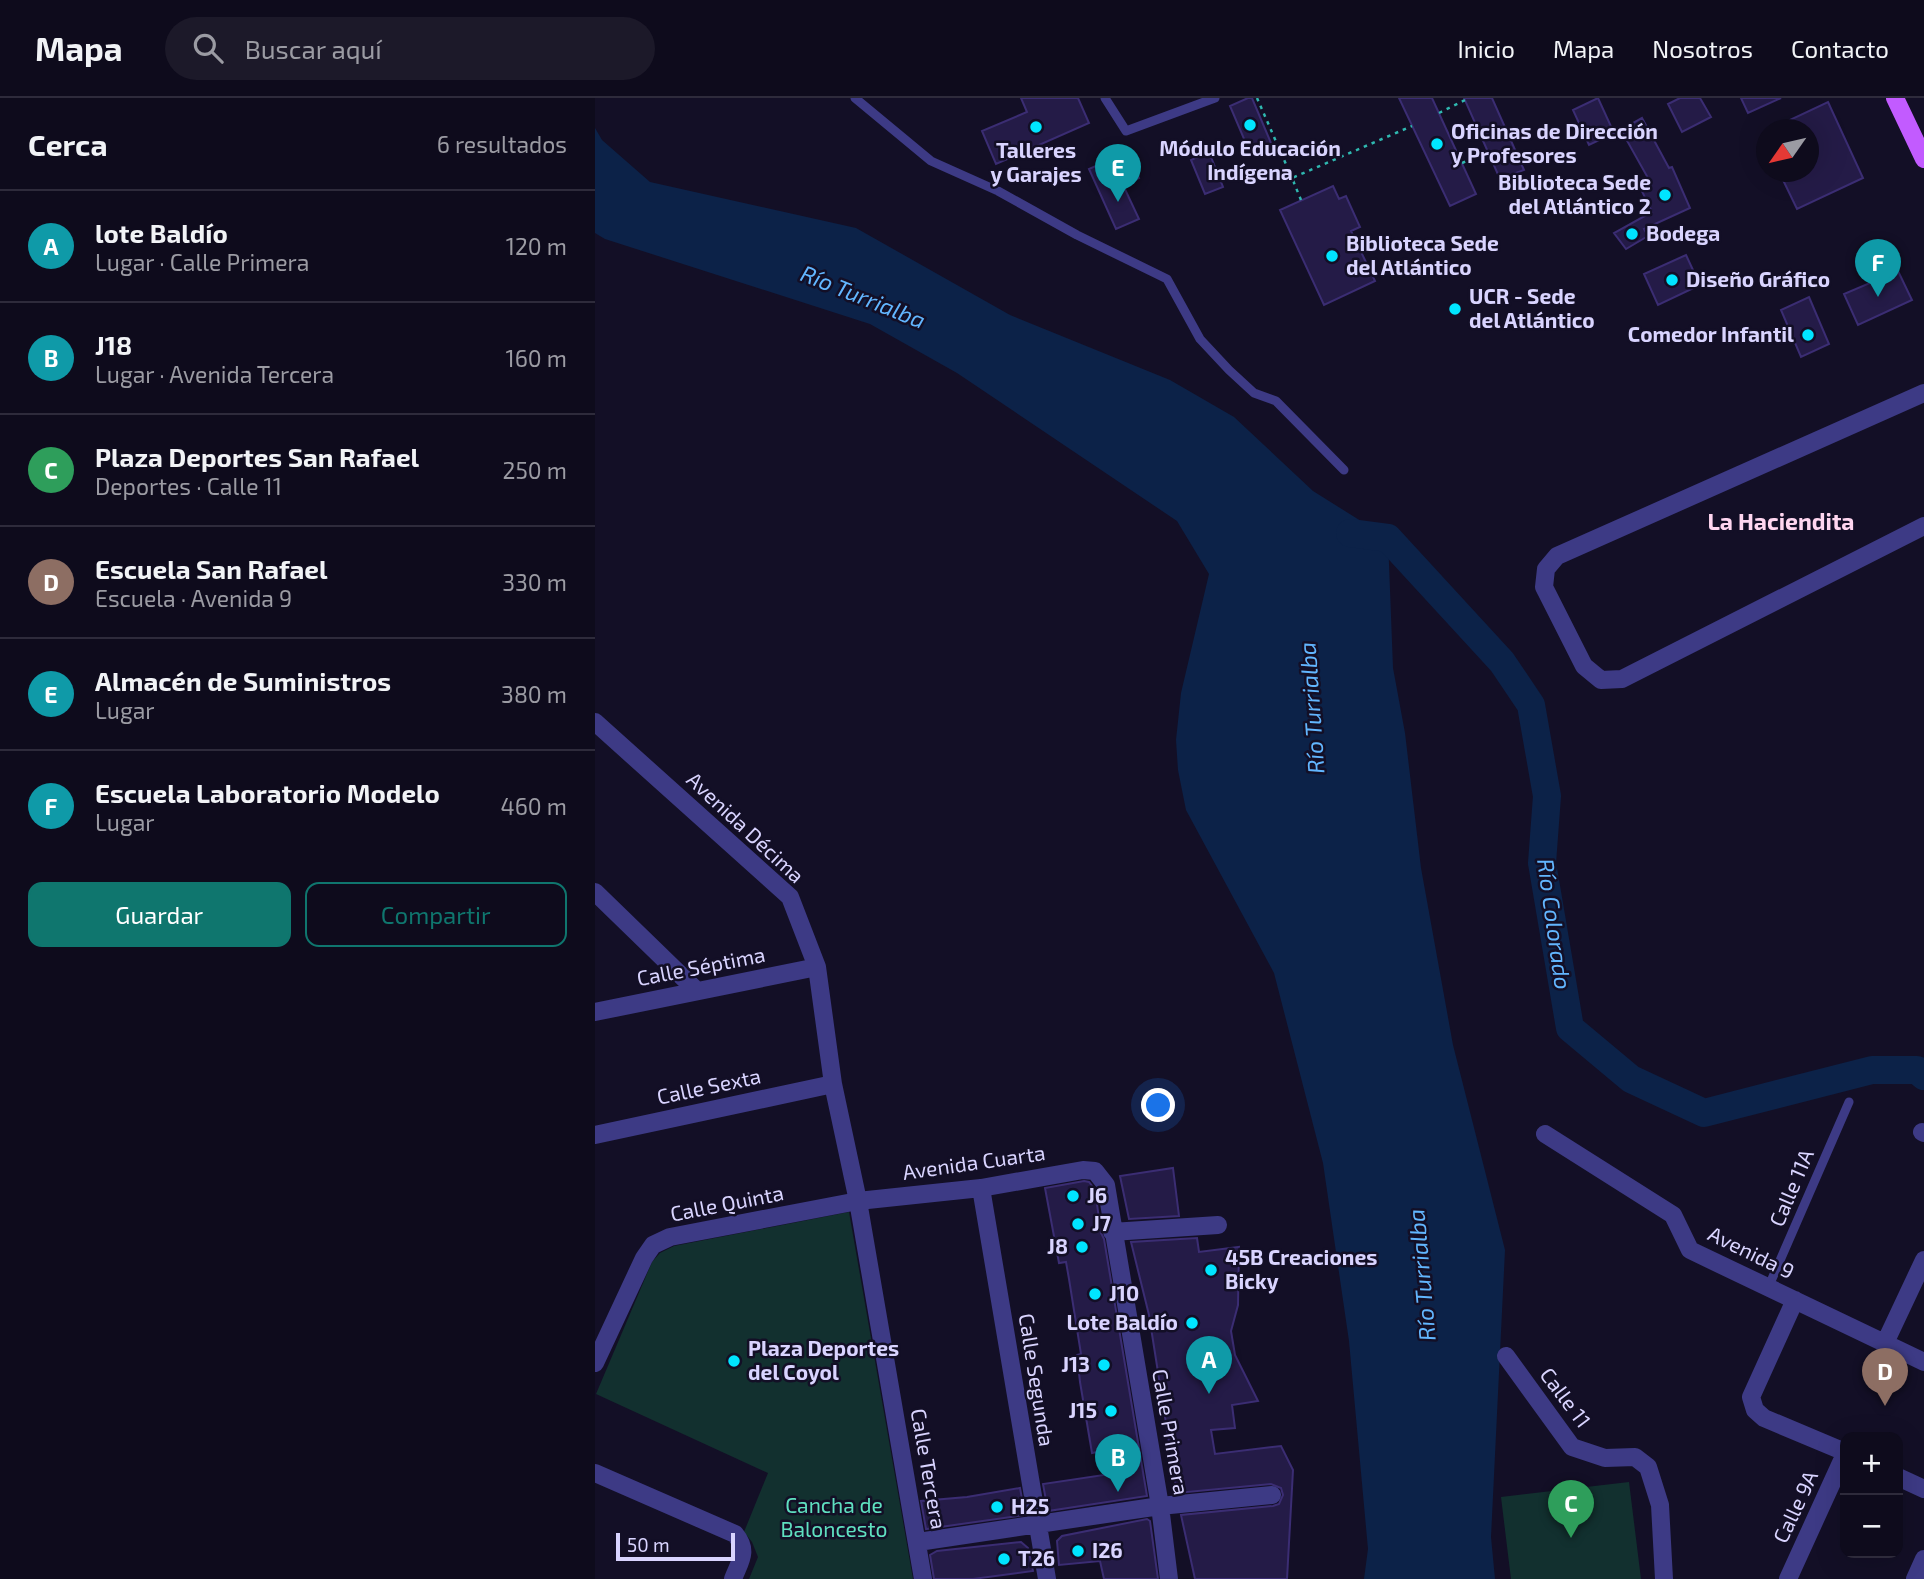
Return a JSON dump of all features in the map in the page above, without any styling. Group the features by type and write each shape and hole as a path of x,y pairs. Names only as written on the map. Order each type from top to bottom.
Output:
{"main road":[{"path":"1895,98 1924,159"}],"street":[{"path":"1924,393 1557,556 1546,569 1544,587 1584,666 1601,680 1622,679 1924,526"},
{"name":"Avenida Décima","path":"595,722 790,897 817,967 833,1084 858,1201"},
{"path":"595,892 697,991"},
{"name":"Calle Séptima","path":"595,1012 817,967"},
{"name":"Calle Sexta","path":"595,1135 833,1084"},
{"name":"Avenida 9","path":"1545,1135 1674,1215 1691,1250 1924,1362"},
{"name":"Avenida Cuarta","path":"858,1201 981,1188 1083,1170 1095,1171"},
{"name":"Calle Primera","path":"1095,1171 1106,1185 1170,1579"},
{"name":"Calle Segunda","path":"981,1188 1047,1579"},
{"name":"Calle Quinta","path":"595,1363 633,1277 653,1245 670,1237 858,1201"},
{"name":"Calle Tercera","path":"858,1201 923,1579"},
{"path":"1112,1232 1218,1225"},
{"path":"1885,1343 1924,1260"},
{"path":"1795,1300 1751,1397 1755,1410 1764,1419 1840,1451"},
{"name":"Calle 11","path":"1506,1356 1572,1447 1605,1458 1635,1457 1648,1467 1660,1505 1664,1579"},
{"name":"Calle 9A","path":"1788,1579 1840,1464"},
{"path":"595,1473 735,1534 742,1542 744,1551 733,1579"},
{"path":"1903,1479 1924,1489"},
{"path":"918,1542 1160,1506 1272,1495"},
{"path":"1915,1579 1924,1559"}],"lane":[{"path":"855,98 931,161 998,191 1077,235 1167,279 1200,339 1254,393 1276,401 1344,470"},
{"path":"1105,98 1126,131 1215,98"},
{"name":"Calle 11A","path":"1769,1287 1849,1102"}],"path":[{"path":"1257,98 1301,200"},
{"path":"1439,113 1465,100"},
{"path":"1292,178 1412,126"},
{"path":"1462,163 1488,151"}],"green space":[{"name":"Cancha de Baloncesto","path":"849,1212 913,1579 749,1579 758,1557 744,1532 768,1473 596,1394 652,1262 660,1253 674,1246"},
{"path":"1629,1482 1641,1579 1511,1579 1501,1497"}],"water":[{"name":"Río Turrialba","path":"595,128 602,140 650,182 856,228 1010,315 1170,380 1234,417 1313,491 1388,538 1393,668 1405,733 1421,868 1453,1045 1505,1250 1491,1537 1495,1579 1364,1579 1368,1549 1349,1341 1323,1163 1274,973 1186,810 1178,770 1176,740 1181,693 1209,574 1177,521 957,373 870,324 605,239 595,233"}],"building":[{"name":"Talleres y Garajes","path":"1021,98 1078,98 1089,123 996,164 982,131 1027,112"},
{"name":"Módulo Educación Indígena","path":"1252,98 1271,143 1250,153 1230,106"},
{"name":"Oficinas de Dirección y Profesores","path":"1399,98 1432,98 1476,194 1450,206"},
{"path":"1464,98 1492,98 1524,170 1500,179"},
{"path":"1598,98 1614,133 1589,145 1573,110"},
{"path":"1680,98 1700,98 1711,117 1682,132 1668,104"},
{"path":"1741,98 1781,98 1748,113"},
{"path":"1828,102 1863,178 1797,209 1784,182 1819,182 1819,119 1792,119"},
{"path":"1642,118 1669,168 1672,167 1690,208 1644,229 1648,236 1626,249 1614,233 1652,212 1638,183 1648,178 1621,130"},
{"path":"1127,152 1139,178 1123,185 1139,219 1116,229 1089,169"},
{"path":"1209,152 1223,187 1205,194 1191,160"},
{"name":"Biblioteca Sede del Atlántico","path":"1333,186 1339,199 1346,196 1360,227 1351,231 1375,281 1324,305 1280,210"},
{"name":"Diseño Gráfico","path":"1686,255 1700,285 1658,305 1644,274"},
{"path":"1898,271 1912,300 1858,325 1844,294"},
{"name":"Comedor Infantil","path":"1809,297 1829,344 1801,357 1781,310"},
{"path":"1173,1168 1179,1216 1129,1219 1120,1176"},
{"path":"1089,1182 1095,1190 1147,1496 1048,1511 1043,1484 1104,1475 1102,1451 1092,1453 1077,1355 1081,1354 1066,1262 1059,1263 1045,1188"},
{"path":"1197,1238 1199,1252 1239,1247 1238,1305 1231,1331 1235,1355 1258,1401 1232,1405 1235,1428 1211,1430 1215,1454 1281,1446 1293,1470 1287,1579 1195,1579 1181,1515 1273,1506 1279,1504 1283,1495 1281,1488 1271,1484 1177,1493 1149,1315 1131,1242"},
{"path":"1020,1488 1025,1515 926,1529 921,1501"},
{"path":"1147,1519 1150,1521 1158,1579 1104,1579 1100,1561 1059,1565 1057,1541 1062,1536"},
{"path":"1021,1542 1028,1548 1033,1571 973,1579 934,1579 930,1555 937,1551"}],"waterway":[{"name":"Río Colorado","path":"1350,533 1388,538 1502,662 1531,705 1547,796 1542,863 1570,1028 1631,1079 1704,1113 1872,1070 1917,1070 1924,1076"}],"place":[{"name":"Módulo Educación Indígena","path":"1250,125"},
{"name":"Talleres y Garajes","path":"1036,127"},
{"name":"Oficinas de Dirección y Profesores","path":"1437,144"},
{"name":"Biblioteca Sede del Atlántico 2","path":"1665,195"},
{"name":"Almacén de Suministros","path":"1118,202"},
{"name":"Bodega","path":"1632,234"},
{"name":"Biblioteca Sede del Atlántico","path":"1332,256"},
{"name":"Diseño Gráfico","path":"1672,280"},
{"name":"Escuela Laboratorio Modelo","path":"1878,297"},
{"name":"UCR - Sede del Atlántico","path":"1455,309"},
{"name":"Comedor Infantil","path":"1808,335"},
{"name":"J6","path":"1073,1196"},
{"name":"J7","path":"1078,1224"},
{"name":"J8","path":"1082,1247"},
{"name":"45B Creaciones Bicky","path":"1211,1270"},
{"name":"J10","path":"1095,1294"},
{"name":"Lote Baldío","path":"1192,1323"},
{"name":"Plaza Deportes del Coyol","path":"734,1361"},
{"name":"J13","path":"1104,1365"},
{"name":"lote Baldío","path":"1209,1394"},
{"name":"Escuela San Rafael","path":"1885,1406"},
{"name":"J15","path":"1111,1411"},
{"name":"J18","path":"1118,1492"},
{"name":"H25","path":"997,1507"},
{"name":"Plaza Deportes San Rafael","path":"1571,1538"},
{"name":"I26","path":"1078,1551"},
{"name":"T26","path":"1004,1559"}],"district":[{"name":"La Haciendita","path":"1781,522"}]}
